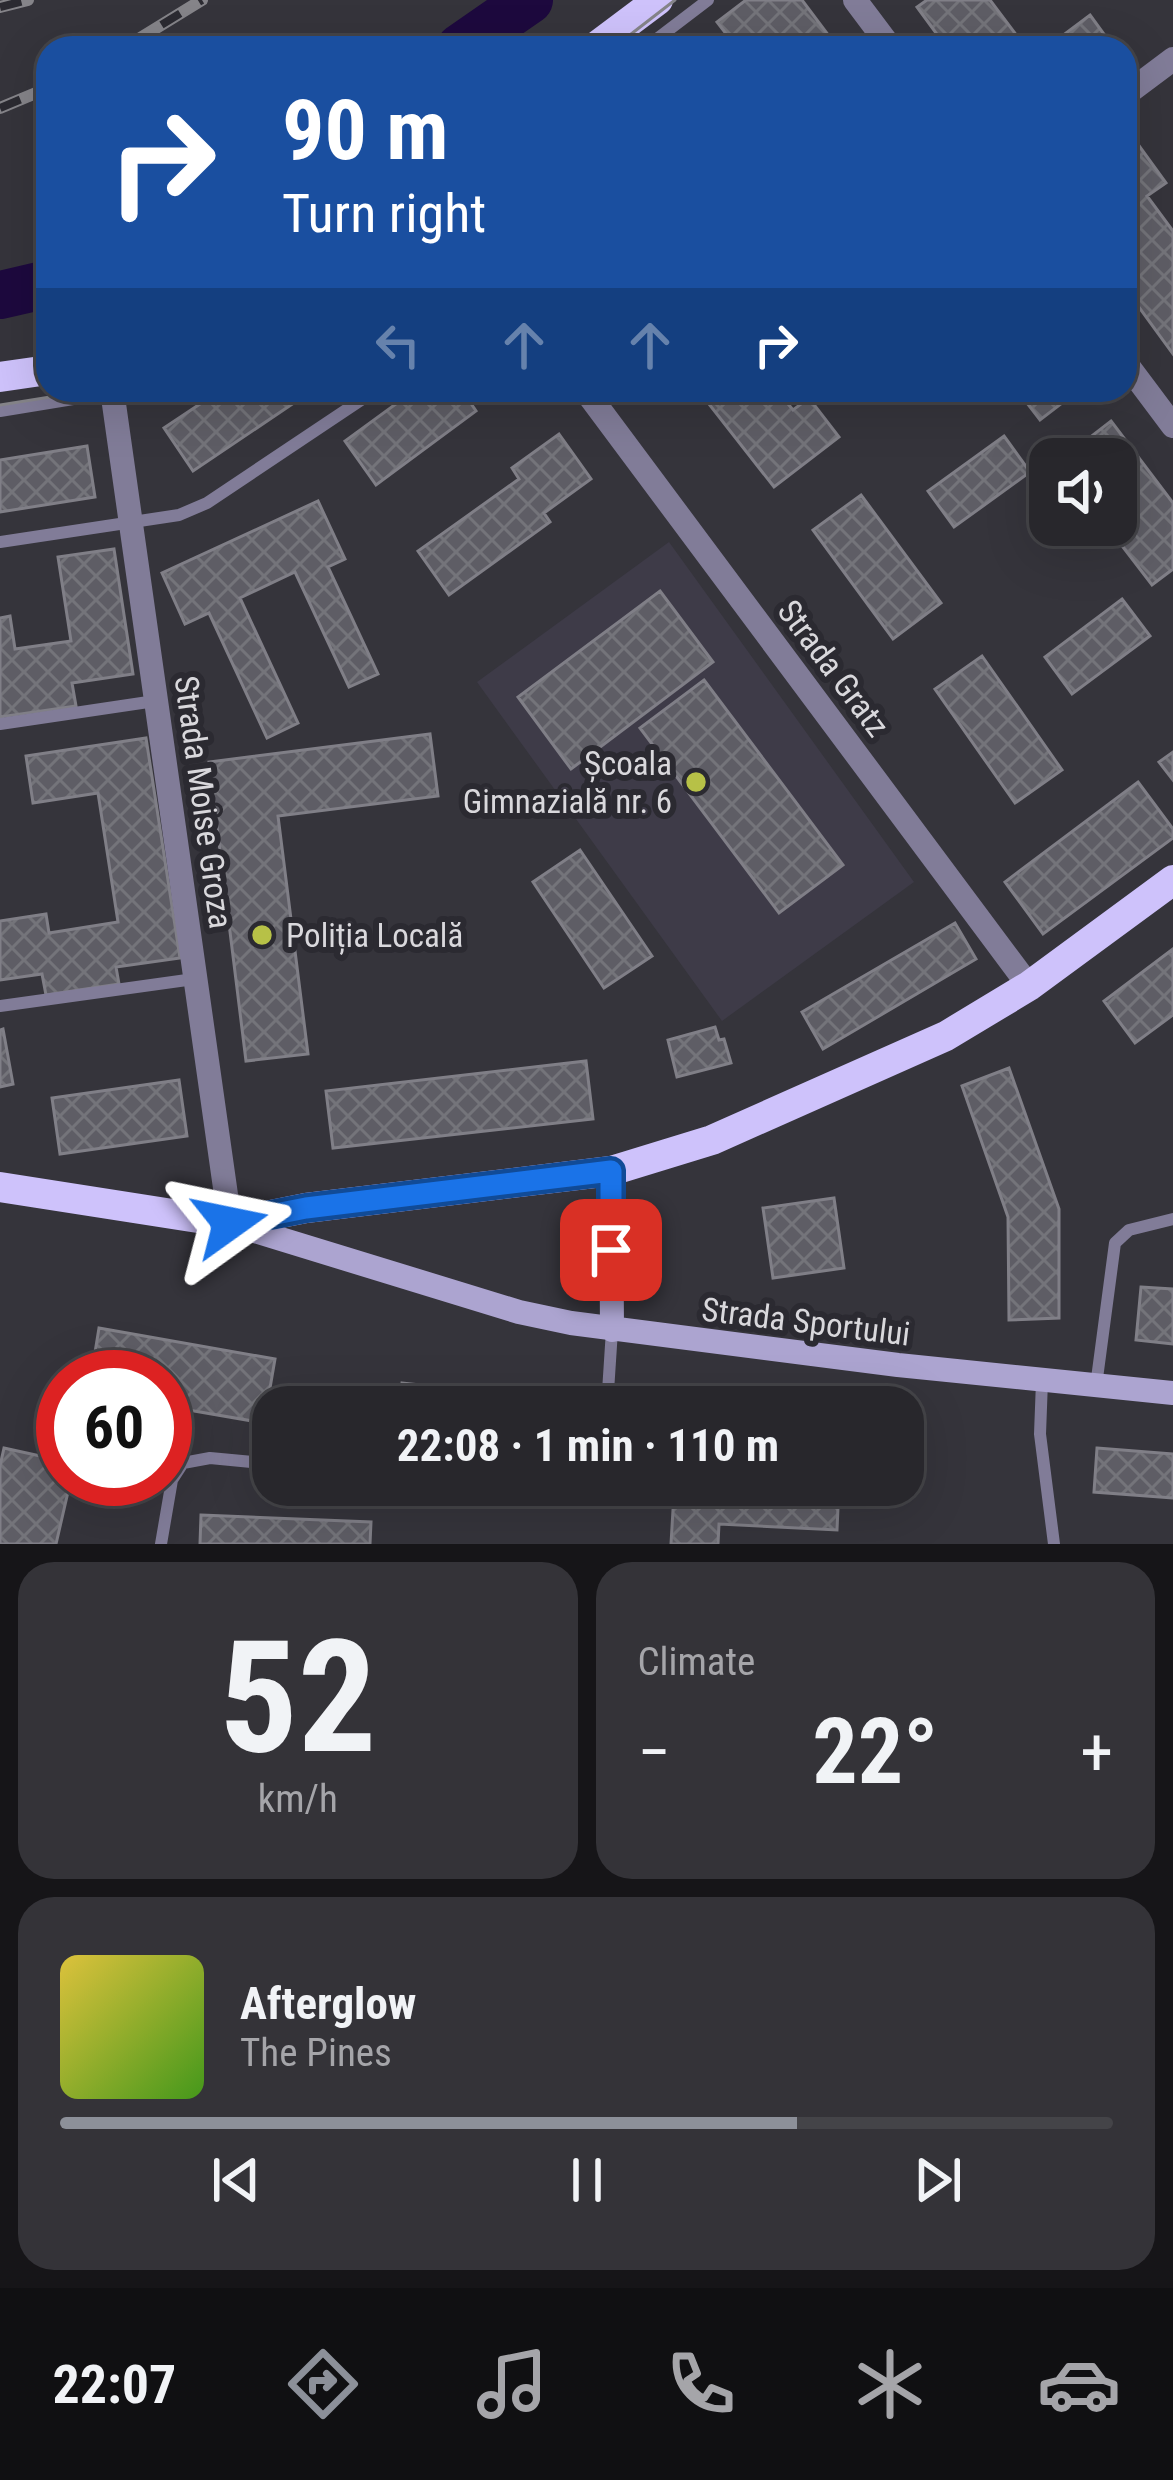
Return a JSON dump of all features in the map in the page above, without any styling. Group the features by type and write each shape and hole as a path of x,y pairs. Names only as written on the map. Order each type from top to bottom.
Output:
{"main road":[{"path":"610,36 658,0"},
{"path":"0,377 36,372"},
{"path":"0,1186 230,1223 306,1208 611,1171 750,1124 946,1036 1029,986 1173,880"},
{"path":"611,1171 612,1330"},
{"name":"Strada Sportului","path":"230,1223 519,1312 612,1330 1042,1382 1173,1393"}],"street":[{"path":"868,5 885,36"},
{"path":"1137,85 1173,59"},
{"path":"1137,378 1173,426"},
{"name":"Strada Moise Groza","path":"119,402 131,523 230,1223"},
{"name":"Strada Gratz","path":"594,402 1029,986"}],"lane":[{"path":"662,36 708,0"},
{"path":"0,411 53,402"},
{"path":"0,542 178,515 207,503 358,402"},
{"path":"0,724 156,701"},
{"path":"0,1006 196,979"},
{"path":"1096,1387 1115,1243 1129,1230 1173,1219"},
{"path":"608,1386 612,1330"},
{"path":"1042,1382 1040,1434 1054,1544"},
{"path":"161,1544 172,1480 183,1463 210,1458 252,1462"}],"shaded area":[{"name":"Școala Gimnazială nr. 6","path":"669,542 914,882 722,1021 477,682"}],"building":[{"path":"746,0 802,0 829,36 728,36 717,22"},
{"path":"927,0 990,0 1017,36 938,36 917,7"},
{"path":"1090,15 1105,36 1062,36"},
{"path":"1137,143 1166,183 1147,196 1173,231 1173,354 1137,304"},
{"path":"203,402 295,402 193,471 164,428"},
{"path":"399,402 470,402 476,411 376,485 345,441"},
{"path":"707,402 787,402 793,410 812,402 839,437 774,487"},
{"path":"1026,402 1063,402 1040,420"},
{"path":"1111,421 1124,438 1089,438"},
{"path":"559,434 591,479 544,513 550,522 449,595 418,551 519,479 512,468"},
{"path":"1004,436 1029,471 954,527 928,491"},
{"path":"87,446 95,497 0,512 0,460"},
{"path":"1137,455 1173,503 1173,569 1152,585 1122,546 1137,546"},
{"path":"861,495 941,603 893,639 813,530"},
{"path":"318,501 345,559 328,567 378,674 349,687 295,572 240,598 298,723 267,738 209,613 185,624 162,573"},
{"path":"114,549 133,674 72,683 76,706 0,717 0,618 10,616 15,649 71,641 58,557"},
{"path":"660,591 713,662 571,769 518,697"},
{"path":"1122,599 1150,636 1072,694 1045,657"},
{"path":"982,656 1062,770 1015,803 935,689"},
{"path":"704,680 843,865 779,913 640,728"},
{"name":"Poliția Locală","path":"430,734 438,796 278,816 308,1054 246,1061 209,762"},
{"path":"146,738 180,958 116,967 119,984 46,995 42,974 0,980 0,921 46,914 49,933 118,922 98,793 33,803 26,756"},
{"path":"1173,752 1173,780 1159,762"},
{"path":"1138,782 1173,829 1173,838 1043,934 1005,882"},
{"path":"580,850 652,956 604,988 533,882"},
{"path":"955,923 976,959 823,1049 802,1012"},
{"path":"1173,949 1173,1015 1135,1043 1104,1001"},
{"path":"715,1027 731,1063 677,1077 668,1040"},
{"path":"0,1030 13,1084 0,1087"},
{"path":"586,1061 593,1119 333,1148 326,1091"},
{"path":"1009,1068 1059,1209 1059,1318 1009,1320 1008,1217 962,1086"},
{"path":"179,1080 187,1136 60,1154 52,1098"},
{"path":"834,1198 844,1268 773,1278 763,1208"},
{"path":"1141,1287 1173,1289 1173,1344 1136,1340"},
{"path":"99,1328 275,1359 270,1386 252,1386 252,1421 192,1411 192,1350 95,1350"},
{"path":"4,1448 36,1455 36,1506 65,1506 56,1544 0,1544"},
{"path":"1097,1448 1173,1454 1173,1498 1094,1492"},
{"path":"673,1506 838,1506 837,1530 719,1524 718,1544 671,1544"},
{"path":"201,1515 371,1522 370,1544 200,1544"}],"waterway":[{"path":"477,36 529,0"},
{"path":"0,295 36,287"}],"tram line":[{"path":"628,36 675,0"},
{"path":"0,405 36,399"}],"railway":[{"path":"0,7 28,0"},
{"path":"144,36 202,0"},
{"path":"0,108 36,93"}],"place":[{"name":"Școala Gimnazială nr. 6","path":"696,782"},
{"name":"Poliția Locală","path":"262,935"}],"route":[{"path":"230,1223 306,1208 611,1171 611,1250"}]}
